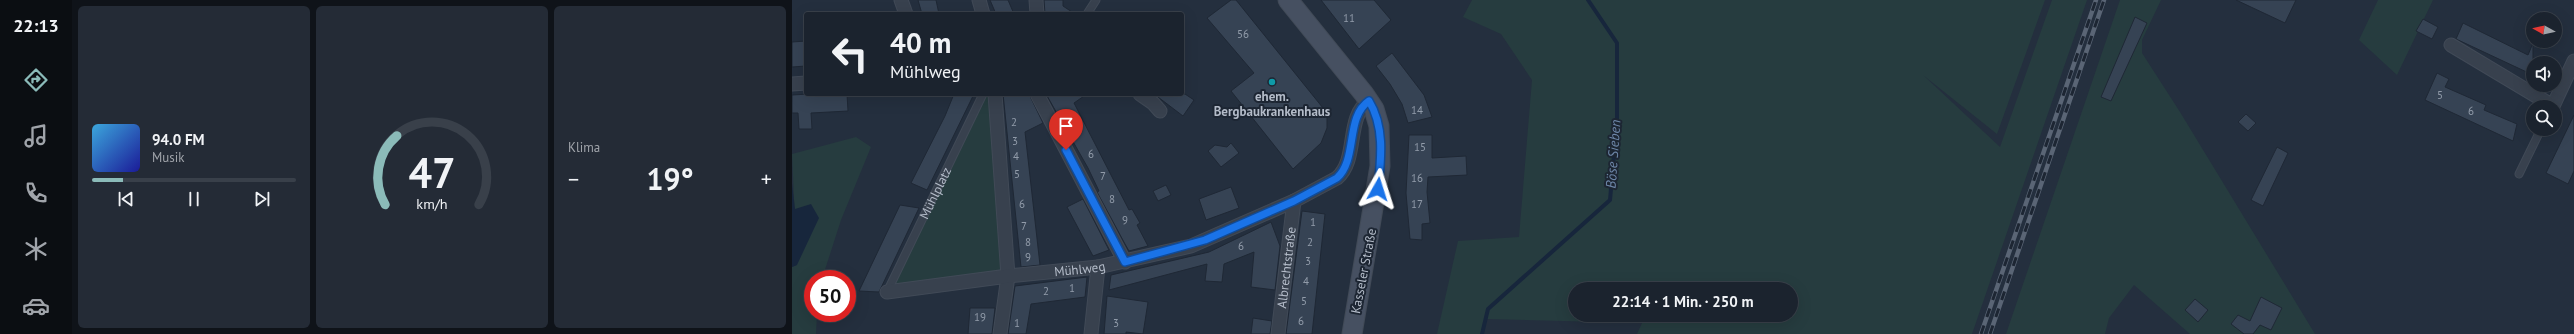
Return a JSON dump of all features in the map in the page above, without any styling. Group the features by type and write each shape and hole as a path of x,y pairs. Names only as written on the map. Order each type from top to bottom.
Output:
{"main road":[{"name":"Kasseler Straße","path":"1288,0 1369,101 1379,126 1380,166 1352,334"}],"street":[{"path":"901,0 905,12"},
{"path":"978,0 982,12"},
{"path":"1036,0 1037,12"},
{"path":"2451,45 2542,100"},
{"path":"2555,100 2574,61"},
{"path":"792,84 804,83"},
{"path":"995,96 1008,276 1000,334"},
{"path":"1038,96 1125,262"},
{"path":"1143,96 1153,103 1160,111"},
{"name":"Mühlweg","path":"887,292 1008,276 1098,267 1191,246 1294,201 1331,181 1342,173 1359,110 1369,101"},
{"name":"Albrechtstraße","path":"1278,334 1294,201"},
{"path":"1091,334 1098,267"}],"lane":[{"path":"1088,12 1096,0"},
{"name":"Mühlplatz","path":"887,292 982,96"},
{"path":"2519,174 2538,136"}],"green space":[{"path":"1472,0 2045,0 1997,134 1923,75 2000,147 2052,0 2087,0 1972,334 1637,334 1642,323 1603,322 1798,322 1798,282 1568,282 1568,321 1486,319 1483,334 1437,334 1458,241 1519,237 1532,80 1501,34 1463,17"},
{"path":"2120,0 2161,0 2142,40 2142,53 2180,112 2315,334 2190,334 2134,285 2109,318 2105,334 2006,334"},
{"path":"2378,0 2433,0 2397,75 2359,40"},
{"path":"982,96 995,96 1008,276 887,292"},
{"path":"856,137 871,147 841,220 825,270 804,270 804,322 817,322 816,334 792,334 792,267 797,265 792,154"}],"water":[{"path":"792,184 795,209 811,204 819,218 797,265 792,267"}],"building":[{"path":"918,0 936,0 939,12 921,12"},
{"path":"990,0 1008,0 1013,12 995,12"},
{"path":"1044,0 1063,0 1063,6 1072,12 1045,12"},
{"name":"ehem. Bergbaukrankenhaus","path":"1231,0 1236,0 1327,113 1327,128 1321,143 1293,169 1231,91 1254,73 1207,18"},
{"path":"1321,0 1374,0 1391,20 1359,49"},
{"path":"2236,0 2296,0 2285,23"},
{"path":"2135,17 2147,23 2111,101 2101,97"},
{"path":"2423,19 2438,27 2432,39 2416,31"},
{"path":"2463,23 2528,55 2531,48 2533,48 2533,56 2526,56 2526,72 2456,39"},
{"path":"804,41 804,66 792,67 792,42"},
{"path":"1392,53 1424,95 1432,117 1408,123 1402,104 1390,84 1376,66"},
{"path":"2437,73 2449,79 2445,87 2486,105 2484,110 2517,124 2513,141 2425,100"},
{"path":"1185,94 1194,100 1183,116 1157,96 1184,96"},
{"path":"792,95 847,96 848,111 811,113 812,129 799,129 798,113 792,113"},
{"path":"953,96 973,96 927,190 911,183 945,116"},
{"path":"1003,96 1030,96 1043,123 1025,132 1040,265 1021,267"},
{"path":"1047,96 1084,96 1074,103 1129,210 1132,209 1140,223 1137,225 1148,246 1129,251 1097,192 1099,191 1088,168"},
{"path":"2246,114 2256,123 2248,131 2238,122"},
{"path":"2574,115 2574,171 2568,184 2546,173"},
{"path":"1409,135 1432,135 1432,158 1466,156 1467,175 1428,177 1427,192 1430,223 1422,224 1422,240 1410,239 1406,193"},
{"path":"1231,143 1239,153 1221,167 1208,151 1215,145 1227,147"},
{"path":"2277,147 2288,153 2263,206 2251,200"},
{"path":"1166,185 1171,195 1158,201 1153,191"},
{"path":"1231,187 1239,208 1206,220 1199,199"},
{"path":"1083,199 1109,250 1093,256 1067,207"},
{"path":"900,205 919,208 879,292 859,291"},
{"path":"1302,211 1325,214 1312,334 1286,334"},
{"path":"1271,222 1280,246 1275,290 1251,287 1254,252 1224,264 1222,282 1205,281 1207,264 1109,290 1111,275 1209,252"},
{"path":"1087,277 1085,297 1031,304 1026,334 1008,334 1015,286"},
{"path":"1107,296 1148,302 1143,334 1126,332 1126,334 1104,334"},
{"path":"2261,297 2282,308 2271,330 2260,325 2253,334 2244,334 2231,324 2238,315 2250,321"},
{"path":"2195,299 2208,310 2198,322 2185,310"},
{"path":"970,308 995,308 992,334 968,334"},
{"path":"1253,318 1272,321 1270,334 1251,334"}],"waterway":[{"name":"Böse Sieben","path":"1482,334 1488,309 1610,200 1617,121 1617,43 1588,0"}],"railway":[{"path":"1981,334 2096,0"},
{"path":"1990,334 2104,0"}],"place":[{"name":"ehem. Bergbaukrankenhaus","path":"1272,82"}],"route":[{"path":"1066,150 1125,262 1191,246 1294,201 1337,178 1342,173 1347,159 1360,108 1369,101 1377,117 1380,134 1381,153 1378,189"}]}
